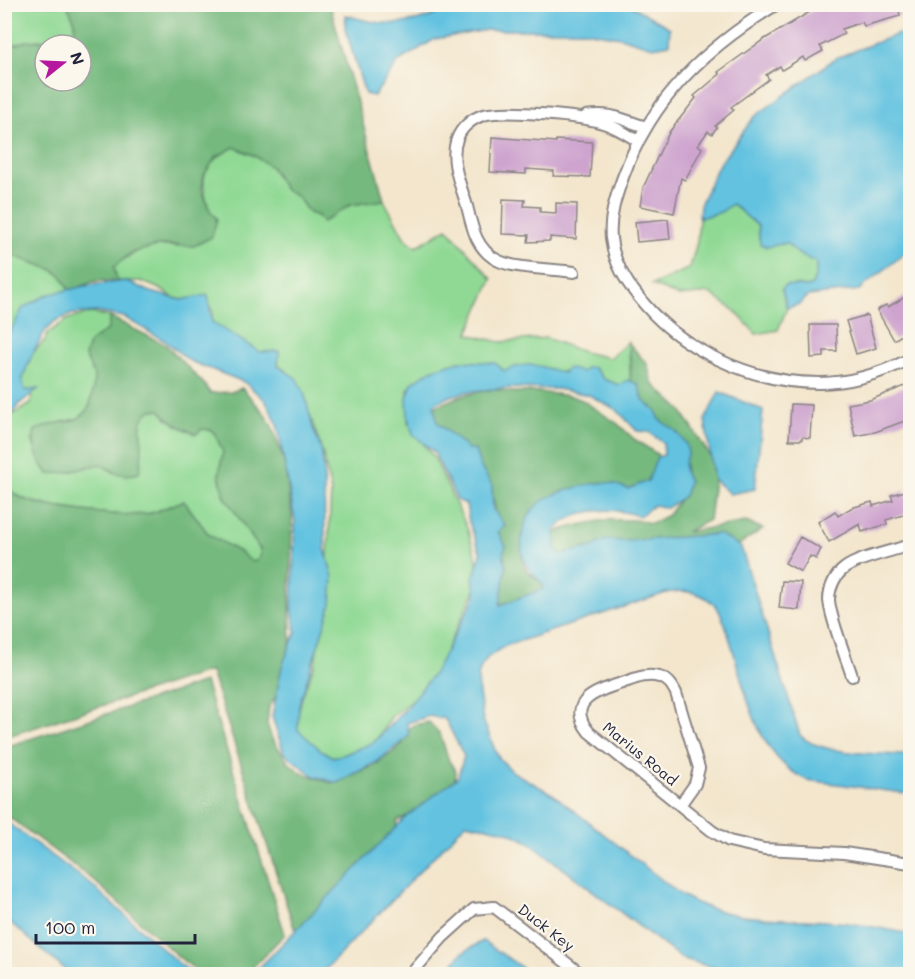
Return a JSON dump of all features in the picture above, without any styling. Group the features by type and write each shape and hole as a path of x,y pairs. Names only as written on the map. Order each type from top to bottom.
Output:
{"street":[{"path":"776,5 762,9 694,65 668,95 646,127 638,141 618,192 611,222 612,246 616,261 629,286 676,334 699,350 753,373 794,381 827,383 882,372 910,359"},
{"path":"574,272 506,263 495,259 484,250 473,230 456,167 454,148 459,134 464,127 483,115 500,113 579,117 610,115 646,127"},
{"path":"579,117 606,124 638,141"},
{"path":"852,676 830,607 829,593 832,584 838,574 852,564 910,545"},
{"name":"Marius Road","path":"680,805 696,784 699,768 676,693 671,684 659,676 648,675 590,695 581,713 584,726 589,732 680,805 718,835 743,846 764,849 844,853 910,862"},
{"name":"Duck Key","path":"411,975 456,924 474,909 494,907 581,975"}],"green space":[{"path":"5,5 67,5 75,22 75,33 33,33 33,41 5,48"},
{"path":"67,5 330,5 384,200 350,205 323,222 318,216 309,213 297,196 285,190 271,167 253,155 234,147 216,157 204,175 202,189 209,209 217,219 212,237 194,246 161,245 131,253 114,267 117,281 95,281 70,291 61,275 51,269 5,253 4,48 33,41 33,93 93,93 93,33 74,33 75,22"},
{"path":"234,147 253,155 271,167 285,190 297,196 309,213 318,216 341,210 350,205 384,200 404,237 416,247 447,228 492,279 468,334 500,342 546,338 583,352 610,358 628,342 630,377 635,398 583,372 544,371 419,382 408,389 408,423 435,459 467,528 477,560 478,584 438,667 423,691 392,716 372,746 349,757 324,756 294,729 303,694 315,663 327,574 331,492 323,454 310,415 286,370 248,346 209,327 213,312 209,305 174,298 141,281 117,281 113,267 144,249 160,246 178,247 209,209 204,188 206,172 215,159"},
{"path":"732,204 758,226 759,238 781,244 786,243 800,255 816,262 816,275 812,285 808,287 795,285 782,289 787,308 778,330 756,334 736,312 710,293 679,296 652,285 690,268 697,242 699,218 720,212"},
{"path":"5,253 51,269 61,275 70,291 25,316 5,339"},
{"path":"91,313 110,317 108,329 93,340 89,363 94,376 90,405 77,419 53,424 32,440 39,459 49,474 69,472 100,464 115,473 141,460 139,425 150,410 160,410 168,419 196,434 202,429 211,430 223,452 219,475 225,497 261,551 259,559 252,563 240,552 209,535 184,501 150,513 134,515 100,513 30,501 16,495 5,486 5,419 31,404 32,390 20,390 29,357 45,340 48,333 68,319"},
{"path":"110,317 166,345 210,393 231,392 242,388 265,414 273,429 284,461 292,515 291,640 276,697 269,706 267,724 272,739 289,763 302,773 331,783 374,766 403,743 406,731 414,725 429,722 440,734 449,761 456,771 453,792 397,821 391,837 377,847 371,864 299,943 211,672 5,737 5,486 16,495 30,501 100,513 134,515 150,513 184,501 209,535 240,552 252,562 259,559 261,551 225,497 219,475 223,452 211,430 202,429 196,434 176,424 160,410 151,410 143,419 140,427 142,450 139,473 114,472 100,464 69,472 49,474 42,464 36,454 35,430 77,419 85,413 90,405 94,376 85,356 89,343 108,329"},
{"path":"628,342 647,364 652,383 681,410 710,456 714,480 709,520 686,532 746,522 763,529 734,548 577,560 552,552 551,536 558,531 605,520 652,523 668,515 679,500 685,479 681,444 630,385 631,364"},
{"path":"494,389 571,396 582,400 618,424 634,439 657,454 660,459 658,471 636,494 620,492 523,535 522,555 526,569 550,587 499,613 501,545 494,502 476,457 441,434 430,409 460,396"},
{"path":"205,682 285,934 246,974 201,974 92,879 5,814 5,747"}],"water":[{"path":"454,5 630,5 670,28 669,44 653,47 620,37 579,30 487,30 435,39 399,61 374,96 365,94 345,28 346,15 374,22 401,23 428,18"},
{"path":"898,34 910,37 910,249 859,290 808,296 800,304 787,308 782,289 786,285 808,287 812,285 816,275 816,262 800,255 786,243 767,247 760,244 758,226 732,204 721,212 699,218 700,205 718,166 754,117 836,58"},
{"path":"126,281 151,292 181,300 208,295 212,322 260,352 279,351 278,366 296,378 304,392 321,449 324,471 325,549 333,577 331,605 299,705 298,730 333,757 374,742 409,705 434,673 476,595 473,578 481,554 469,522 466,504 457,500 434,452 413,434 408,418 407,398 412,383 431,370 459,361 495,363 505,371 527,365 541,366 563,373 568,368 582,372 587,367 594,368 604,379 619,385 628,380 638,384 643,400 656,411 660,420 676,431 686,444 688,453 684,467 689,481 684,496 667,508 654,505 639,516 606,510 583,513 573,517 555,530 556,549 560,554 592,547 605,540 627,541 719,534 741,547 800,735 809,742 836,750 868,754 910,755 910,794 807,780 787,767 771,750 759,729 720,612 703,596 682,591 666,593 505,646 488,657 478,676 478,687 483,720 495,750 499,758 513,772 554,795 681,895 718,911 738,915 847,923 910,934 910,974 729,974 681,958 527,841 506,831 466,823 321,974 253,974 406,817 458,777 464,756 445,719 429,716 407,723 409,736 377,762 337,783 314,776 284,753 272,717 282,666 296,632 292,609 295,521 277,423 265,400 244,382 190,361 165,341 124,317 96,312 72,314 55,321 45,331 22,379 25,391 38,389 19,404 5,426 5,341 23,308 46,295 84,286","holes":["557,389 589,395 617,410 637,431 649,432 663,443 664,455 657,457 648,481 628,489 606,483 585,485 549,497 534,508 525,524 521,544 525,563 543,584 543,589 500,605 506,566 503,553 506,546 498,532 505,526 493,509 492,485 480,466 475,450 469,450 437,422 434,405 450,396 480,390"]},
{"path":"719,392 763,410 755,489 730,494 714,480 705,420"},
{"path":"5,821 88,882 193,974 70,974 5,918"},
{"path":"483,941 531,974 444,974 462,953"}],"building":[{"path":"823,4 898,4 900,16 864,26 862,22 842,29 844,34 820,46 823,51 805,61 803,57 782,70 780,66 766,75 769,79 731,107 734,110 715,126 717,127 712,134 708,131 698,145 702,148 685,180 681,178 674,213 640,206 643,188 661,149 670,131 696,98 694,96 720,74 718,72 763,40"},
{"path":"492,137 592,142 590,177 553,176 554,171 526,169 526,174 490,172"},
{"path":"503,199 525,200 524,206 540,207 540,212 556,213 556,203 577,204 576,239 550,237 550,241 528,242 529,235 502,234"},
{"path":"668,219 670,239 637,242 635,222"},
{"path":"910,294 910,325 903,330 905,333 894,340 877,310 886,305 888,307"},
{"path":"867,315 876,348 856,354 846,321"},
{"path":"810,325 836,325 837,351 824,351 824,357 811,358"},
{"path":"910,384 910,419 875,432 855,436 848,404 870,400"},
{"path":"791,404 812,405 810,438 789,440"},
{"path":"905,491 906,496 910,495 910,513 886,520 887,524 862,532 860,524 829,542 818,522 835,511 838,516 851,508 872,502 873,506 893,500 891,495"},
{"path":"800,537 821,549 816,559 810,556 801,572 785,563"},
{"path":"782,581 801,582 799,610 779,608"}]}
